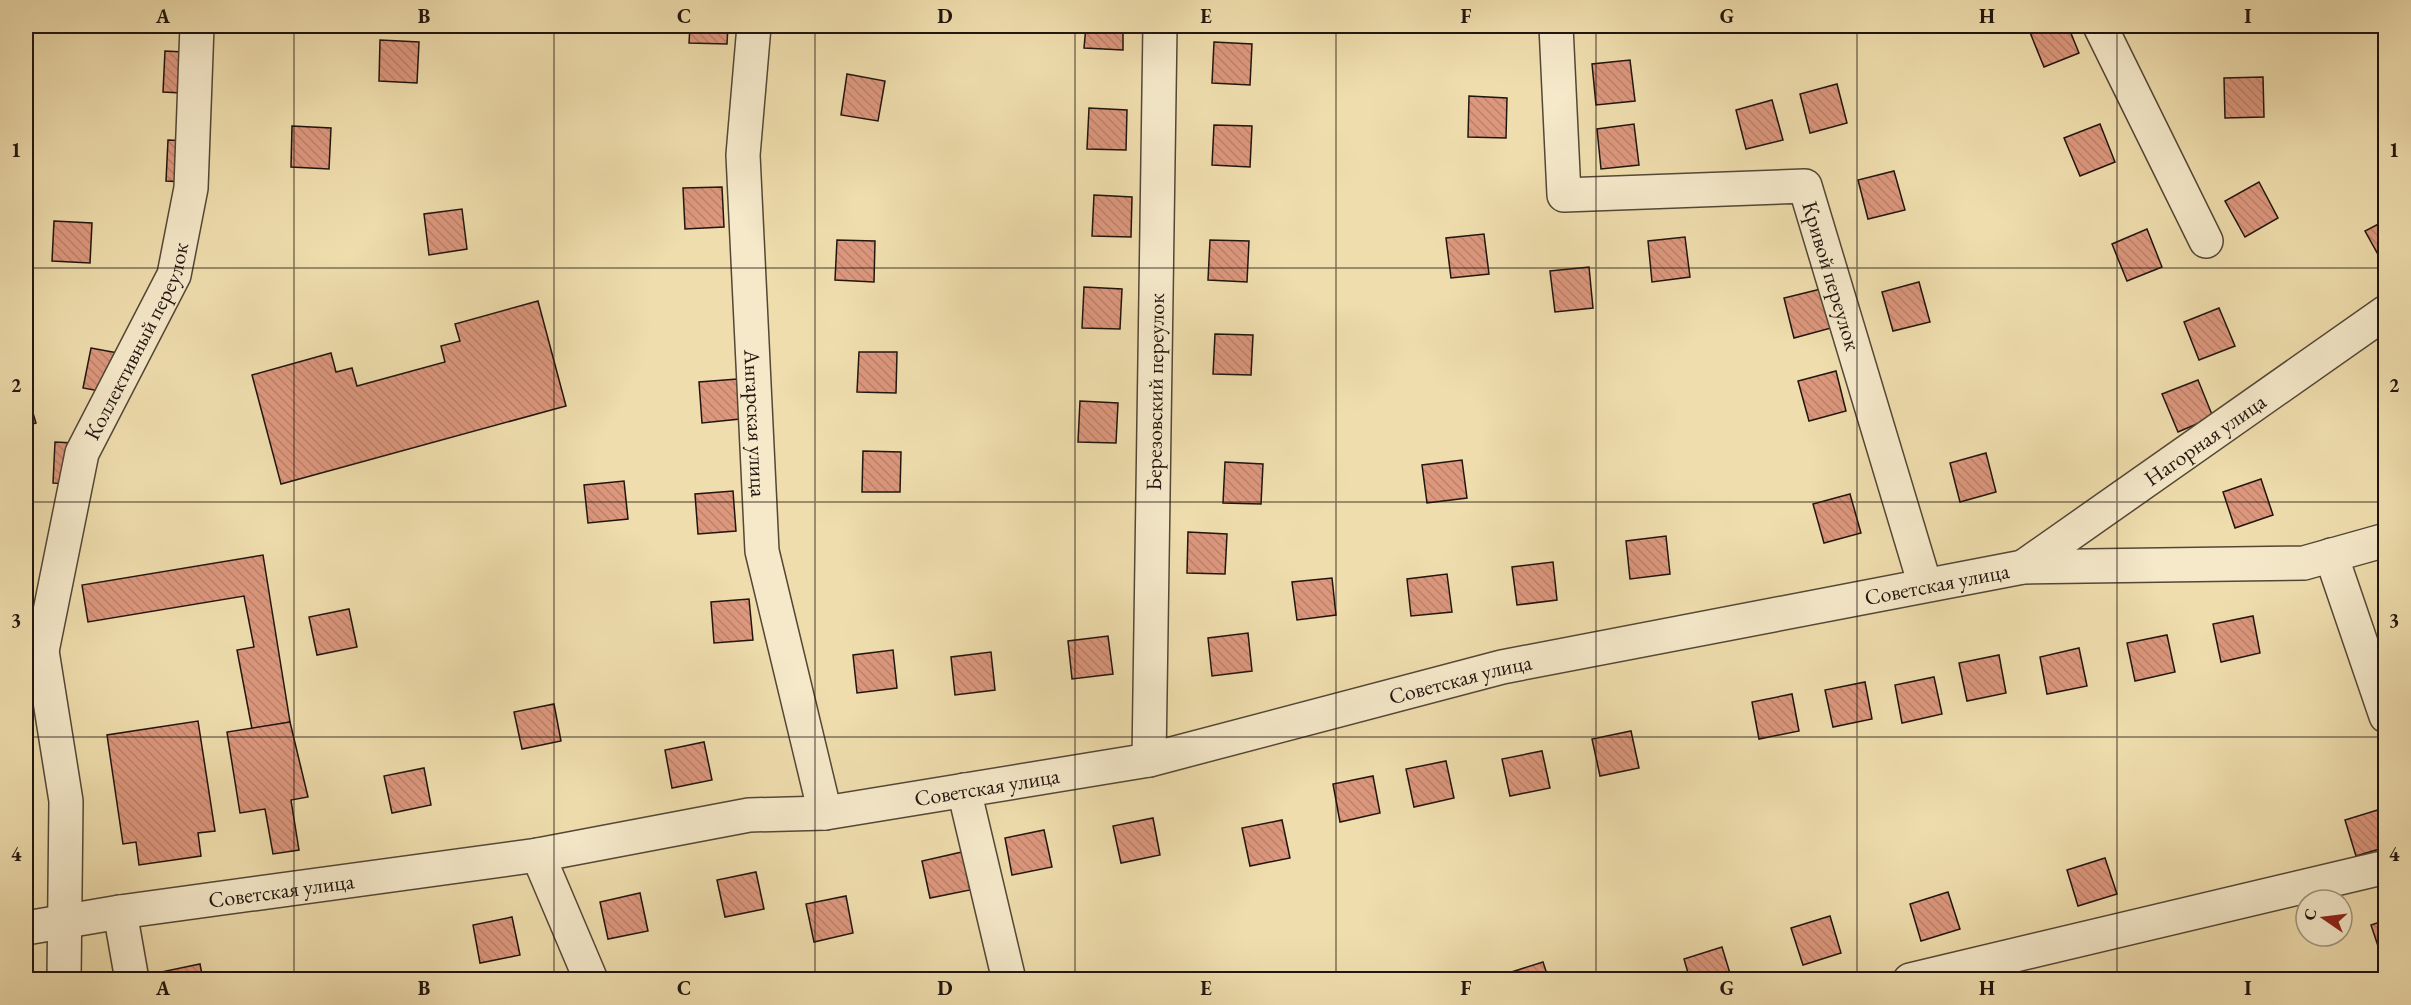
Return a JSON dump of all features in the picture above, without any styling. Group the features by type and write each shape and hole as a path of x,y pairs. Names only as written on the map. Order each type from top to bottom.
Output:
{"street":[{"name":"Коллективный переулок","path":"34,638 81,453 174,275 190,188 197,26"},
{"name":"Ангарская улица","path":"754,26 743,155 762,550 825,813"},
{"name":"Березовский переулок","path":"1149,760 1160,26"},
{"name":"Кривой переулок","path":"1556,26 1564,195 1805,186 1925,585"},
{"path":"2100,26 2206,241"},
{"name":"Нагорная улица","path":"2023,567 2385,312"},
{"name":"Советская улица","path":"26,928 120,912 538,855 749,815 825,813 1149,760 1502,667 2023,567 2304,563 2385,540"},
{"path":"2331,555 2385,716"},
{"path":"34,638 66,801 64,980"},
{"path":"964,790 1009,980"},
{"path":"538,855 591,980"},
{"path":"1910,980 2385,867"},
{"path":"120,912 132,980"}],"building":[{"path":"690,26 728,26 727,44 689,43"},
{"path":"1086,26 1123,26 1123,50 1084,48"},
{"path":"2040,26 2068,26 2079,53 2044,67 2029,30"},
{"path":"380,40 419,42 417,83 379,81"},
{"path":"1214,42 1252,44 1250,85 1212,83"},
{"path":"165,51 203,53 201,94 163,92"},
{"path":"1630,60 1635,101 1596,105 1592,64"},
{"path":"847,74 885,81 878,121 841,115"},
{"path":"2263,77 2264,117 2225,118 2224,78"},
{"path":"1837,84 1847,123 1810,133 1800,94"},
{"path":"1469,96 1507,98 1506,138 1468,137"},
{"path":"1772,100 1783,140 1746,149 1736,110"},
{"path":"1089,108 1127,110 1126,150 1087,149"},
{"path":"1634,124 1639,165 1601,169 1597,129"},
{"path":"2100,124 2115,162 2080,176 2064,138"},
{"path":"1214,125 1252,126 1250,167 1212,165"},
{"path":"292,126 331,128 329,169 291,167"},
{"path":"168,140 206,142 204,183 166,181"},
{"path":"1894,171 1905,210 1868,219 1858,180"},
{"path":"2259,182 2278,218 2245,237 2225,201"},
{"path":"722,187 724,227 685,229 683,188"},
{"path":"1094,195 1132,197 1131,237 1092,236"},
{"path":"462,209 467,249 429,255 424,214"},
{"path":"2386,220 2386,266 2385,267 2365,231"},
{"path":"54,221 92,223 90,263 52,261"},
{"path":"2147,229 2162,267 2127,281 2112,244"},
{"path":"1484,234 1489,274 1451,278 1446,238"},
{"path":"1685,237 1690,277 1652,282 1648,241"},
{"path":"837,240 875,241 874,282 835,280"},
{"path":"1210,240 1249,241 1247,282 1208,280"},
{"path":"1589,267 1593,308 1555,312 1550,271"},
{"path":"1919,282 1930,322 1893,331 1882,292"},
{"path":"1084,287 1122,289 1120,329 1082,328"},
{"path":"1821,289 1831,328 1794,338 1784,298"},
{"path":"538,301 566,406 281,484 252,375 331,353 336,372 352,368 357,386 445,362 441,346 460,341 455,324"},
{"path":"2219,308 2235,346 2199,360 2184,322"},
{"path":"1215,334 1253,335 1251,375 1213,374"},
{"path":"91,348 129,355 121,395 83,388"},
{"path":"859,352 897,352 896,393 857,392"},
{"path":"1836,371 1846,411 1809,421 1798,381"},
{"path":"737,379 740,419 702,423 699,382"},
{"path":"2198,380 2213,417 2178,432 2162,394"},
{"path":"26,390 36,423 26,426"},
{"path":"1080,401 1118,403 1116,443 1078,442"},
{"path":"55,442 93,444 92,485 53,483"},
{"path":"863,451 901,452 900,492 862,492"},
{"path":"1986,453 1996,492 1960,502 1950,463"},
{"path":"1462,460 1467,498 1427,503 1422,465"},
{"path":"1225,462 1263,464 1261,504 1223,503"},
{"path":"2261,479 2273,515 2235,528 2223,492"},
{"path":"624,481 628,519 588,523 584,485"},
{"path":"733,491 736,531 698,534 695,494"},
{"path":"1850,494 1861,533 1824,543 1813,504"},
{"path":"1188,532 1227,534 1225,574 1187,573"},
{"path":"1666,536 1670,574 1630,579 1626,541"},
{"path":"263,555 290,722 252,729 237,650 254,647 244,596 88,622 82,585"},
{"path":"1553,562 1557,600 1517,605 1512,567"},
{"path":"1447,574 1452,612 1411,616 1407,579"},
{"path":"1332,578 1336,615 1297,620 1292,582"},
{"path":"749,599 753,640 714,643 711,602"},
{"path":"349,609 357,647 317,655 309,617"},
{"path":"2253,616 2260,653 2221,662 2213,624"},
{"path":"1248,633 1252,671 1212,676 1208,638"},
{"path":"2167,635 2175,672 2135,681 2127,643"},
{"path":"1108,636 1113,674 1072,679 1068,641"},
{"path":"2079,648 2087,686 2047,694 2040,657"},
{"path":"893,650 897,688 857,693 853,655"},
{"path":"991,652 995,690 955,695 951,657"},
{"path":"1999,655 2006,693 1967,701 1959,663"},
{"path":"1934,677 1942,714 1902,723 1895,685"},
{"path":"1865,682 1872,719 1833,727 1825,690"},
{"path":"1792,694 1799,731 1759,739 1752,702"},
{"path":"554,704 561,741 522,749 514,712"},
{"path":"198,721 215,831 198,833 201,856 139,865 136,842 123,844 107,735"},
{"path":"290,722 308,797 291,800 299,850 273,854 265,809 240,813 227,732"},
{"path":"1631,731 1639,768 1600,776 1592,739"},
{"path":"704,742 712,780 672,788 665,750"},
{"path":"1542,751 1550,788 1510,796 1502,759"},
{"path":"1446,761 1454,798 1414,807 1406,769"},
{"path":"424,768 431,805 392,813 384,776"},
{"path":"1373,776 1380,813 1340,822 1333,784"},
{"path":"2384,808 2386,847 2356,856 2345,820"},
{"path":"1153,818 1160,855 1121,863 1113,826"},
{"path":"1282,820 1290,858 1250,866 1242,828"},
{"path":"1044,830 1052,867 1012,875 1005,838"},
{"path":"962,852 970,890 930,898 922,861"},
{"path":"2105,858 2117,894 2078,906 2067,870"},
{"path":"756,872 764,909 725,917 717,880"},
{"path":"1948,892 1960,929 1921,941 1910,904"},
{"path":"640,893 648,931 608,939 600,902"},
{"path":"846,896 853,933 814,942 806,904"},
{"path":"1830,916 1841,953 1803,965 1791,928"},
{"path":"512,917 520,955 480,963 473,925"},
{"path":"2386,920 2386,960 2383,961 2371,925"},
{"path":"1722,947 1732,980 1690,980 1684,959"},
{"path":"1543,962 1549,980 1506,980 1505,974"},
{"path":"200,964 203,980 162,980 161,972"}]}
